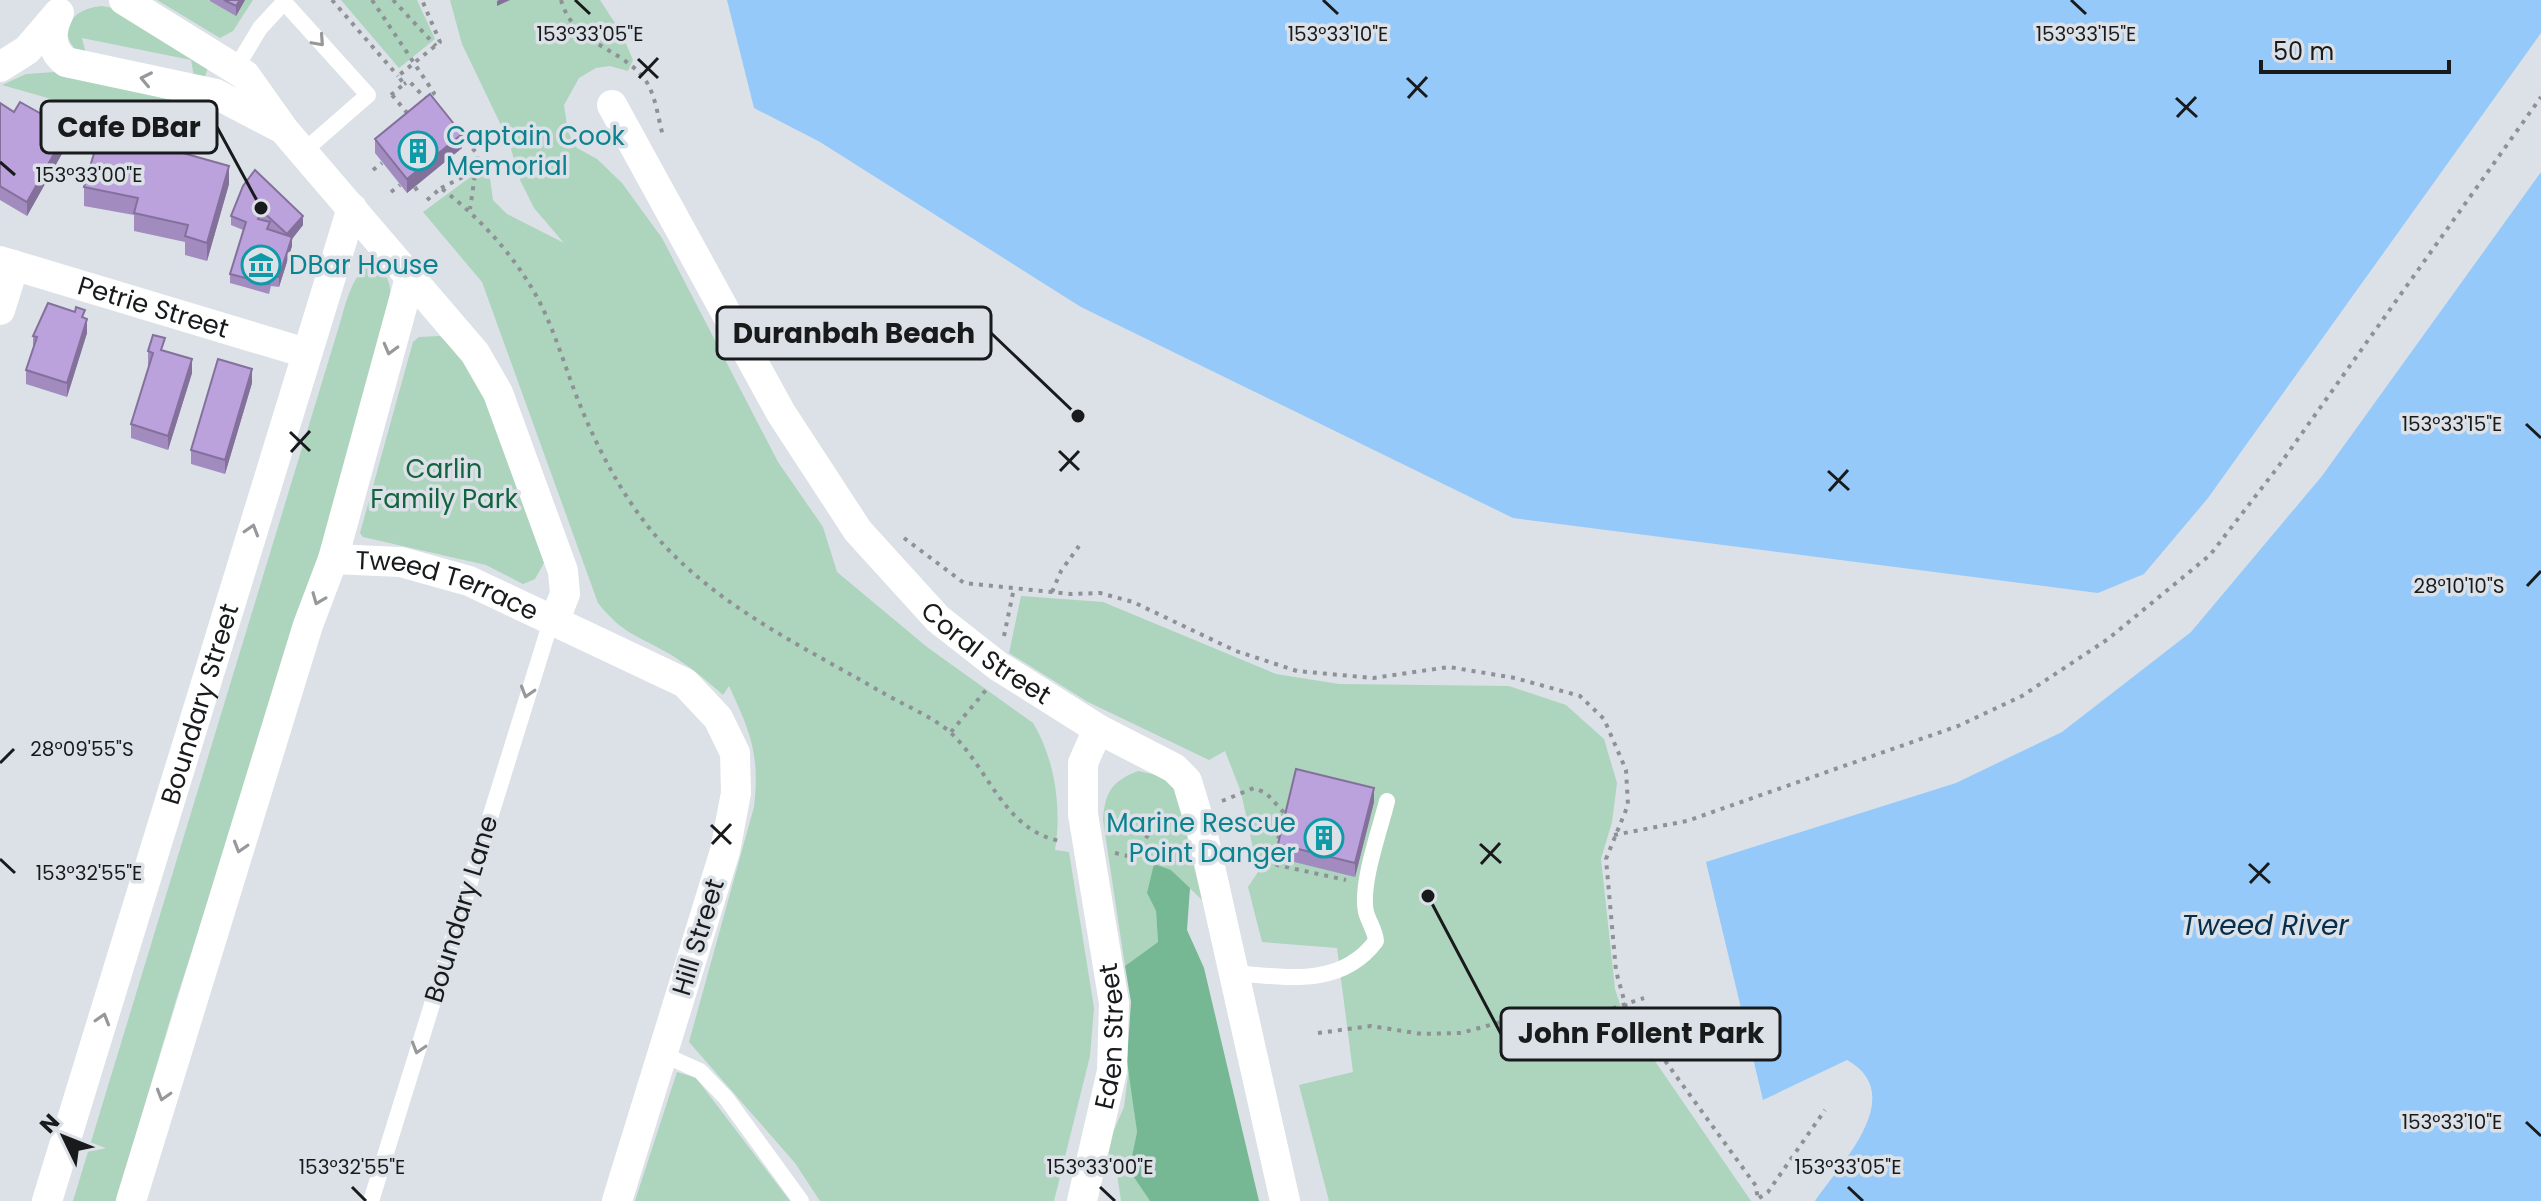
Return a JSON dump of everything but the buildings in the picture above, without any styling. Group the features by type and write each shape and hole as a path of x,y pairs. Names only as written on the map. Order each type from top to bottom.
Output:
{"street":[{"name":"Tweed Terrace","path":"124,0 236,68 475,353 498,393 565,579 565,594 554,619 448,574 381,560 333,559"},
{"path":"64,6 53,26 52,42 58,55 69,63"},
{"path":"4,66 27,50 64,6"},
{"name":"Tweed Terrace","path":"4,66 69,63 222,96 294,140"},
{"path":"222,96 236,68"},
{"name":"Coral Street","path":"612,105 781,413 858,531 938,619 998,666 1098,729 1174,768 1187,781 1190,815 1233,973 1285,1201"},
{"name":"Boundary Street","path":"47,1201 352,208"},
{"path":"0,310 7,263"},
{"name":"Petrie Street","path":"7,263 306,353"},
{"path":"131,1201 308,625 333,559 411,274"},
{"name":"Hill Street","path":"554,619 685,683 718,718 735,753 736,793 725,851 617,1201"},
{"name":"Eden Street","path":"1082,1201 1112,1071 1114,1030 1114,1003 1083,814 1083,763 1098,729"}],"lane":[{"path":"236,68 260,28 284,2 368,95 294,140"},
{"name":"Boundary Lane","path":"371,1201 554,619"},
{"path":"1233,973 1308,978 1340,972 1364,957 1376,941 1375,928 1366,913 1367,884 1387,801"},
{"path":"662,1054 700,1071 726,1098 801,1201"}],"path":[{"path":"332,0 398,76"},
{"path":"372,0 434,93 426,99 409,81 404,84"},
{"path":"393,0 434,47"},
{"path":"405,70 440,42 422,0"},
{"path":"561,0 574,28 592,43 628,61 647,83 666,147"},
{"path":"392,95 412,119"},
{"path":"1614,835 1687,821 1958,726 2022,696 2108,639 2210,555 2278,467 2541,97"},
{"path":"424,110 435,101"},
{"path":"452,123 478,155 470,210"},
{"path":"373,170 382,163"},
{"path":"427,200 441,188 475,171"},
{"path":"391,192 400,185"},
{"path":"441,188 470,210 505,249 537,297 575,392 624,493 656,536 710,587 754,619 951,733 1003,803 1023,824 1045,838 1067,843"},
{"path":"901,536 964,583 1052,592 1100,593 1133,602 1236,651 1297,671 1373,678 1449,667 1515,678 1580,696 1604,719 1626,770 1628,805 1606,859 1616,971 1626,1004 1756,1186 1759,1199 1768,1192 1825,1110"},
{"path":"1052,592 1061,571 1079,546"},
{"path":"951,733 988,688"},
{"path":"1111,852 1128,856 1140,850 1150,829 1160,822 1190,815 1254,788 1266,793 1286,816 1274,860 1277,865 1367,884"},
{"path":"1318,1033 1371,1026 1447,1034 1530,1014 1581,1019 1644,998"}],"green space":[{"path":"157,0 253,0 233,31 220,38"},
{"path":"341,0 417,0 435,39 399,68"},
{"path":"450,0 600,0 622,34 633,60 628,71 610,66 596,68 579,78 564,105 568,132 577,148 597,159 622,183 662,238 778,462 823,527 837,572 927,647 1033,723 1041,737 1057,801 1055,850 1069,852 1094,1008 1090,1056 1054,1201 820,1201 795,1163 689,1042 754,807 755,758 743,717 729,686 723,695 682,662 623,628 598,603 482,282 423,212 488,164 493,200 507,214 564,243 534,208 520,180 509,142 462,44"},
{"path":"102,6 118,9 209,65 203,82 195,82 191,60 82,38 87,58 76,50 68,34 73,18 90,8"},
{"path":"55,72 185,99 214,112 210,126 213,145 2,85 26,74"},
{"path":"371,264 386,275 391,305 327,534 176,1000 116,1201 73,1201 345,307 354,282"},
{"name":"Carlin Family Park","path":"440,336 467,364 481,390 545,561 535,579 523,584 486,565 363,537 360,533 413,342 419,337"},
{"path":"1021,596 1103,602 1276,674 1339,684 1509,686 1566,705 1604,739 1617,783 1612,822 1601,859 1615,989 1624,1016 1751,1201 1329,1201 1299,1085 1353,1072 1337,948 1262,942 1248,887 1258,872 1241,792 1225,751 1209,760 1088,702 1009,653"},
{"path":"1138,771 1157,775 1175,786 1202,900 1171,870 1147,893 1156,911 1158,942 1125,966 1103,820 1112,789 1122,779"},
{"path":"1154,864 1171,870 1190,888 1187,930 1204,968 1259,1201 1150,1201 1129,1170 1137,1132 1127,1061 1131,1002 1125,966 1158,942 1156,911 1147,893"},
{"path":"1129,1068 1137,1132 1129,1170 1150,1201 1121,1201 1115,1161 1097,1169 1124,1107"},
{"path":"677,1072 696,1078 790,1201 635,1201"}],"water":[{"path":"727,0 2541,0 2541,33 2208,498 2144,574 2098,593 1513,518 1081,307 820,142 754,108"},
{"name":"Tweed River","path":"2541,172 2541,1201 1815,1201 1864,1129 1871,1110 1872,1091 1864,1075 1847,1060 1763,1100 1706,862 1956,783 2062,732 2191,632 2322,476"}],"place":[{"name":"Captain Cook Memorial","path":"418,151"},
{"name":"Cafe DBar","path":"261,208"},
{"name":"DBar House","path":"261,265"},
{"name":"Duranbah Beach","path":"1078,416"},
{"name":"Marine Rescue Point Danger","path":"1324,838"},
{"name":"John Follent Park","path":"1428,896"}]}
